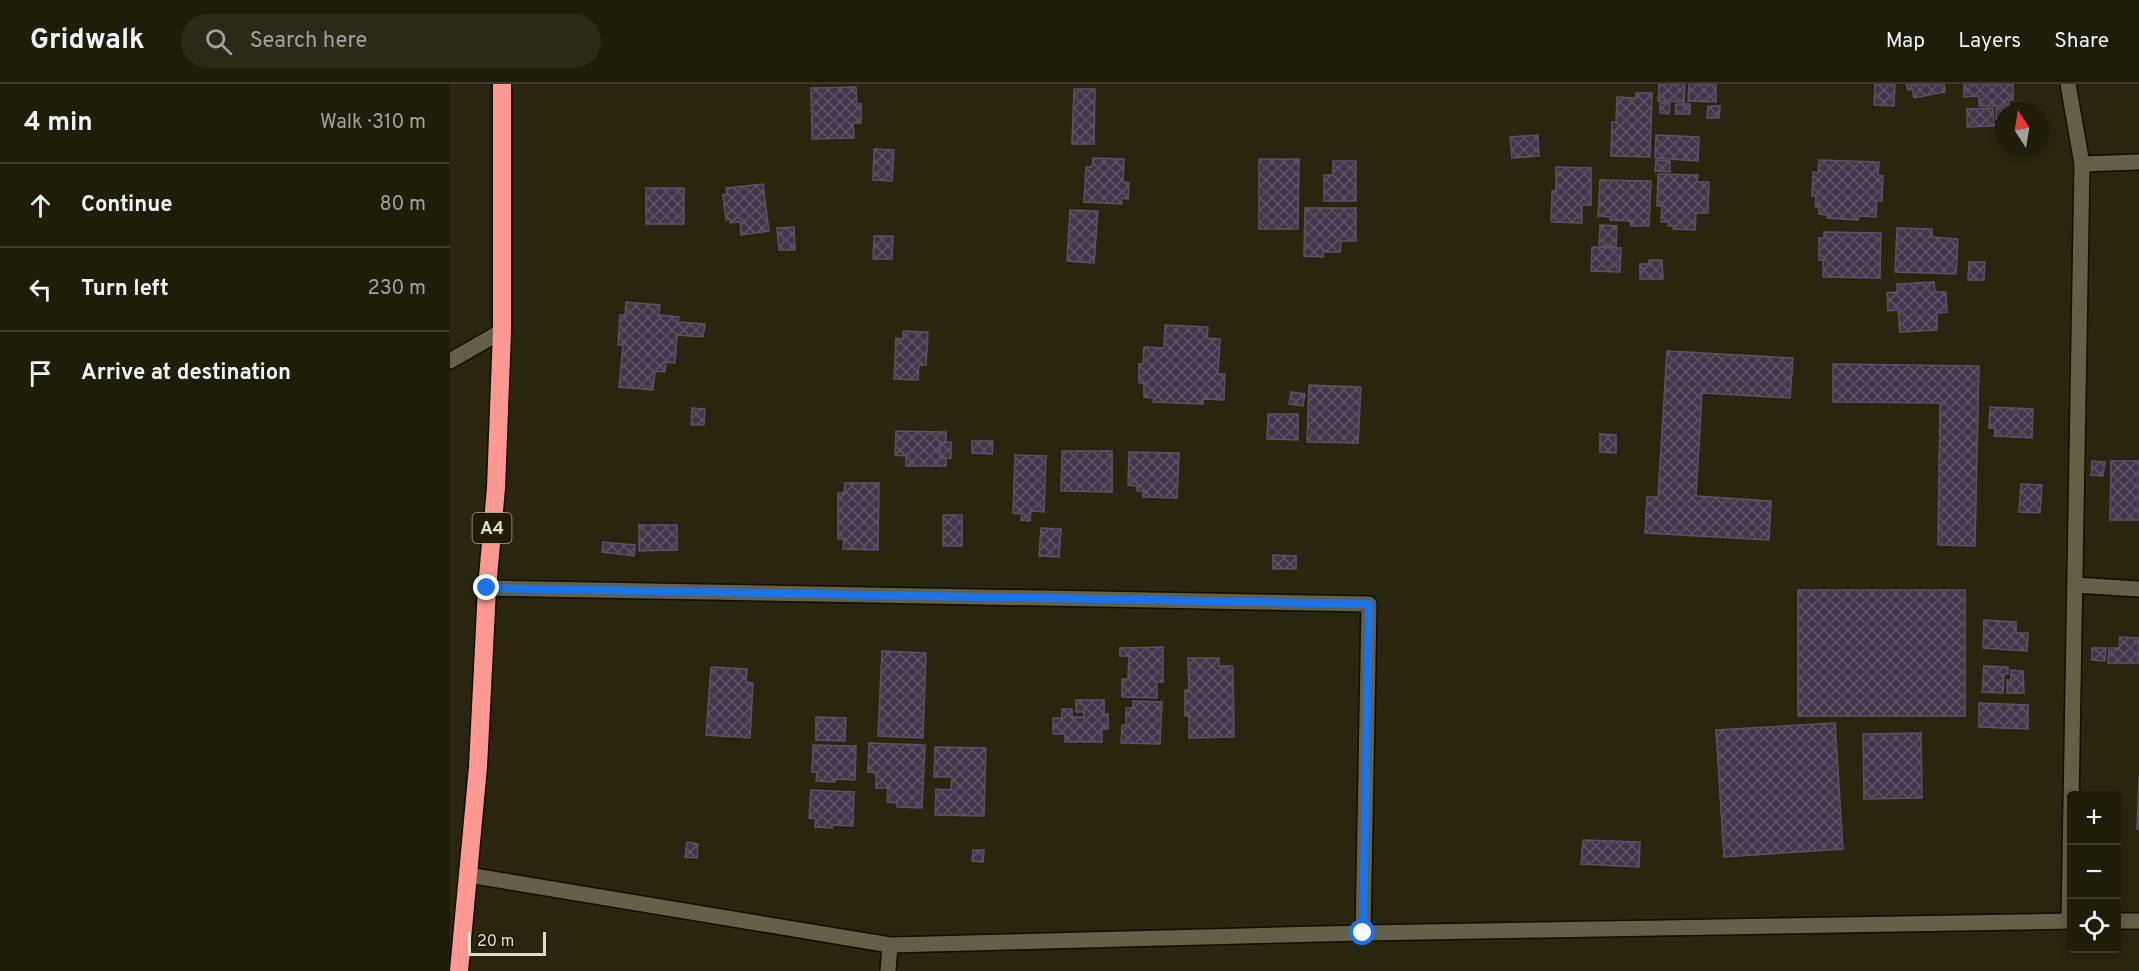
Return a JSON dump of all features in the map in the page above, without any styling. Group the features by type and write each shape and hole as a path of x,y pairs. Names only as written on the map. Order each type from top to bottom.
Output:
{"highway":[{"name":"A4","path":"459,971 478,767 487,588 496,488 502,331 502,84"}],"street":[{"path":"2067,84 2082,164 2070,899"},
{"path":"2082,164 2139,162"},
{"path":"450,361 502,331"},
{"path":"2075,585 2139,589"},
{"path":"487,588 1369,604 1363,933"},
{"path":"468,875 890,945 1363,933 2067,921"},
{"path":"2121,921 2139,921"},
{"path":"888,971 890,945"}],"building":[{"path":"1659,84 1685,84 1684,102 1658,101"},
{"path":"1689,84 1716,84 1716,102 1688,101"},
{"path":"1875,84 1895,84 1894,106 1874,105"},
{"path":"1906,84 1944,84 1945,92 1914,98 1912,89 1908,90"},
{"path":"1964,84 2013,84 2013,100 1995,102 1995,106 1979,106 1979,96 1964,97"},
{"path":"856,87 857,104 861,104 861,123 853,123 854,138 812,139 811,88"},
{"path":"1074,89 1095,89 1094,144 1072,144"},
{"path":"1636,93 1652,93 1650,157 1611,156 1612,122 1616,122 1617,97 1636,98"},
{"path":"1660,103 1670,103 1669,114 1660,113"},
{"path":"1676,104 1690,104 1690,114 1675,114"},
{"path":"1708,106 1720,106 1719,118 1707,118"},
{"path":"1993,108 1994,126 1967,127 1967,109"},
{"path":"1538,135 1539,156 1512,158 1510,137"},
{"path":"1656,135 1699,137 1698,161 1655,158"},
{"path":"874,149 894,150 892,181 873,180"},
{"path":"1093,158 1124,159 1123,182 1129,183 1128,199 1122,198 1122,204 1084,202 1086,167 1092,167"},
{"path":"1259,159 1299,159 1298,229 1259,229"},
{"path":"1656,160 1670,161 1670,172 1655,171"},
{"path":"1819,160 1879,162 1878,175 1883,176 1882,201 1877,200 1876,217 1859,216 1858,220 1827,218 1827,215 1819,214 1819,207 1815,207 1816,196 1812,196 1813,172 1818,173"},
{"path":"1333,161 1356,161 1356,201 1324,201 1324,175 1333,175"},
{"path":"1556,167 1591,168 1591,205 1582,205 1582,223 1551,222 1552,191 1556,191"},
{"path":"1658,174 1698,175 1697,182 1709,182 1708,213 1696,213 1695,230 1673,229 1674,226 1668,226 1669,222 1661,222 1662,206 1657,206"},
{"path":"1600,180 1651,181 1649,226 1631,226 1630,221 1610,220 1610,217 1598,216"},
{"path":"763,184 769,231 741,235 740,222 730,223 730,219 726,220 723,195 727,194 726,188"},
{"path":"646,188 684,188 684,224 646,224"},
{"path":"1305,208 1356,208 1356,241 1341,241 1340,252 1323,252 1323,257 1304,256"},
{"path":"1070,210 1098,211 1094,263 1067,261"},
{"path":"1600,225 1617,226 1616,246 1599,246"},
{"path":"794,227 795,250 779,250 777,228"},
{"path":"1897,228 1932,229 1932,237 1958,239 1956,274 1895,272"},
{"path":"1824,232 1881,233 1880,278 1823,277 1823,260 1819,260 1819,238 1824,238"},
{"path":"874,236 893,236 892,259 873,259"},
{"path":"1592,247 1621,248 1620,272 1591,271"},
{"path":"1649,260 1662,260 1663,279 1640,279 1640,264 1649,264"},
{"path":"1969,262 1985,262 1984,280 1968,280"},
{"path":"1934,282 1935,292 1946,292 1947,312 1937,313 1937,330 1900,332 1898,310 1888,311 1887,293 1897,292 1897,284"},
{"path":"626,302 660,305 659,315 679,317 678,322 705,324 703,337 677,335 675,363 666,362 665,372 655,371 653,390 619,387 623,345 618,345 620,315 625,315"},
{"path":"1165,325 1208,327 1207,338 1220,339 1218,374 1225,374 1224,400 1203,399 1203,404 1153,402 1154,398 1144,397 1144,383 1139,383 1139,364 1143,364 1144,347 1164,348"},
{"path":"903,331 928,332 926,365 919,365 918,380 894,379 896,338 903,339"},
{"path":"1667,351 1793,358 1790,398 1702,393 1696,496 1771,501 1769,540 1645,533 1647,497 1658,497"},
{"path":"1833,364 1979,366 1975,546 1938,545 1940,403 1833,402"},
{"path":"1309,385 1361,387 1358,443 1307,442"},
{"path":"1291,392 1305,394 1303,406 1289,404"},
{"path":"1990,407 2033,409 2032,438 1994,436 1995,428 1989,428"},
{"path":"692,408 705,409 704,425 691,425"},
{"path":"1268,414 1298,414 1298,440 1267,439"},
{"path":"896,431 946,432 946,466 906,466 906,456 895,455"},
{"path":"1600,434 1616,435 1616,453 1600,452"},
{"path":"972,441 993,441 992,454 972,453"},
{"path":"951,442 951,458 940,458 940,443"},
{"path":"1062,451 1112,451 1112,492 1061,491"},
{"path":"1129,452 1179,453 1177,498 1143,497 1143,491 1137,491 1137,486 1128,485"},
{"path":"1015,455 1046,456 1044,512 1031,511 1030,521 1021,520 1022,514 1013,513"},
{"path":"2092,461 2105,462 2103,476 2091,475"},
{"path":"2111,461 2139,461 2139,520 2110,520"},
{"path":"845,483 879,483 878,550 843,549 844,539 838,539 838,493 844,493"},
{"path":"2021,484 2042,485 2040,513 2019,512"},
{"path":"943,515 962,515 962,546 943,546"},
{"path":"639,525 677,525 677,550 639,551"},
{"path":"1041,528 1061,529 1059,557 1039,556"},
{"path":"603,542 635,545 634,556 602,552"},
{"path":"1273,555 1296,556 1296,569 1273,569"},
{"path":"1798,590 1965,590 1965,716 1798,716"},
{"path":"1984,620 2016,622 2016,633 2028,633 2027,651 1983,648"},
{"path":"2120,637 2139,638 2138,663 2108,663 2109,648 2119,648"},
{"path":"1163,647 1163,682 1157,682 1157,698 1122,697 1122,679 1128,679 1129,656 1120,656 1120,648"},
{"path":"2092,648 2106,648 2105,661 2092,660"},
{"path":"882,651 926,653 923,738 878,736"},
{"path":"1188,658 1219,658 1219,666 1233,666 1234,737 1189,738 1189,716 1185,716 1185,690 1189,690"},
{"path":"1984,666 2008,667 2008,674 2004,674 2003,693 1982,692"},
{"path":"711,667 747,669 746,682 753,683 750,738 706,735"},
{"path":"2011,670 2023,671 2024,693 2007,693 2007,680 2011,680"},
{"path":"1076,700 1104,700 1104,714 1108,714 1108,729 1102,729 1102,742 1065,742 1065,734 1053,734 1053,718 1062,718 1062,709 1072,709 1072,717 1084,717 1084,712 1076,712"},
{"path":"1133,701 1162,702 1160,744 1121,743 1122,726 1126,724 1126,708 1133,708"},
{"path":"1979,703 2028,705 2028,729 1979,727"},
{"path":"816,717 846,718 845,741 816,740"},
{"path":"1835,723 1843,849 1724,857 1716,730"},
{"path":"1921,733 1922,798 1864,799 1863,734"},
{"path":"869,743 925,745 922,808 897,807 897,803 887,802 888,788 876,788 876,773 868,772"},
{"path":"813,745 856,746 855,780 816,781 817,772 812,772"},
{"path":"935,747 986,748 984,816 935,815 936,789 951,790 952,777 934,777"},
{"path":"2139,776 2139,829 2137,829"},
{"path":"811,790 854,792 853,826 815,827 816,819 809,818"},
{"path":"1583,840 1640,842 1639,867 1581,864"},
{"path":"687,842 698,844 697,858 685,857"},
{"path":"973,850 984,850 983,862 972,861"}],"route":[{"path":"487,588 1369,604 1363,933"}]}
